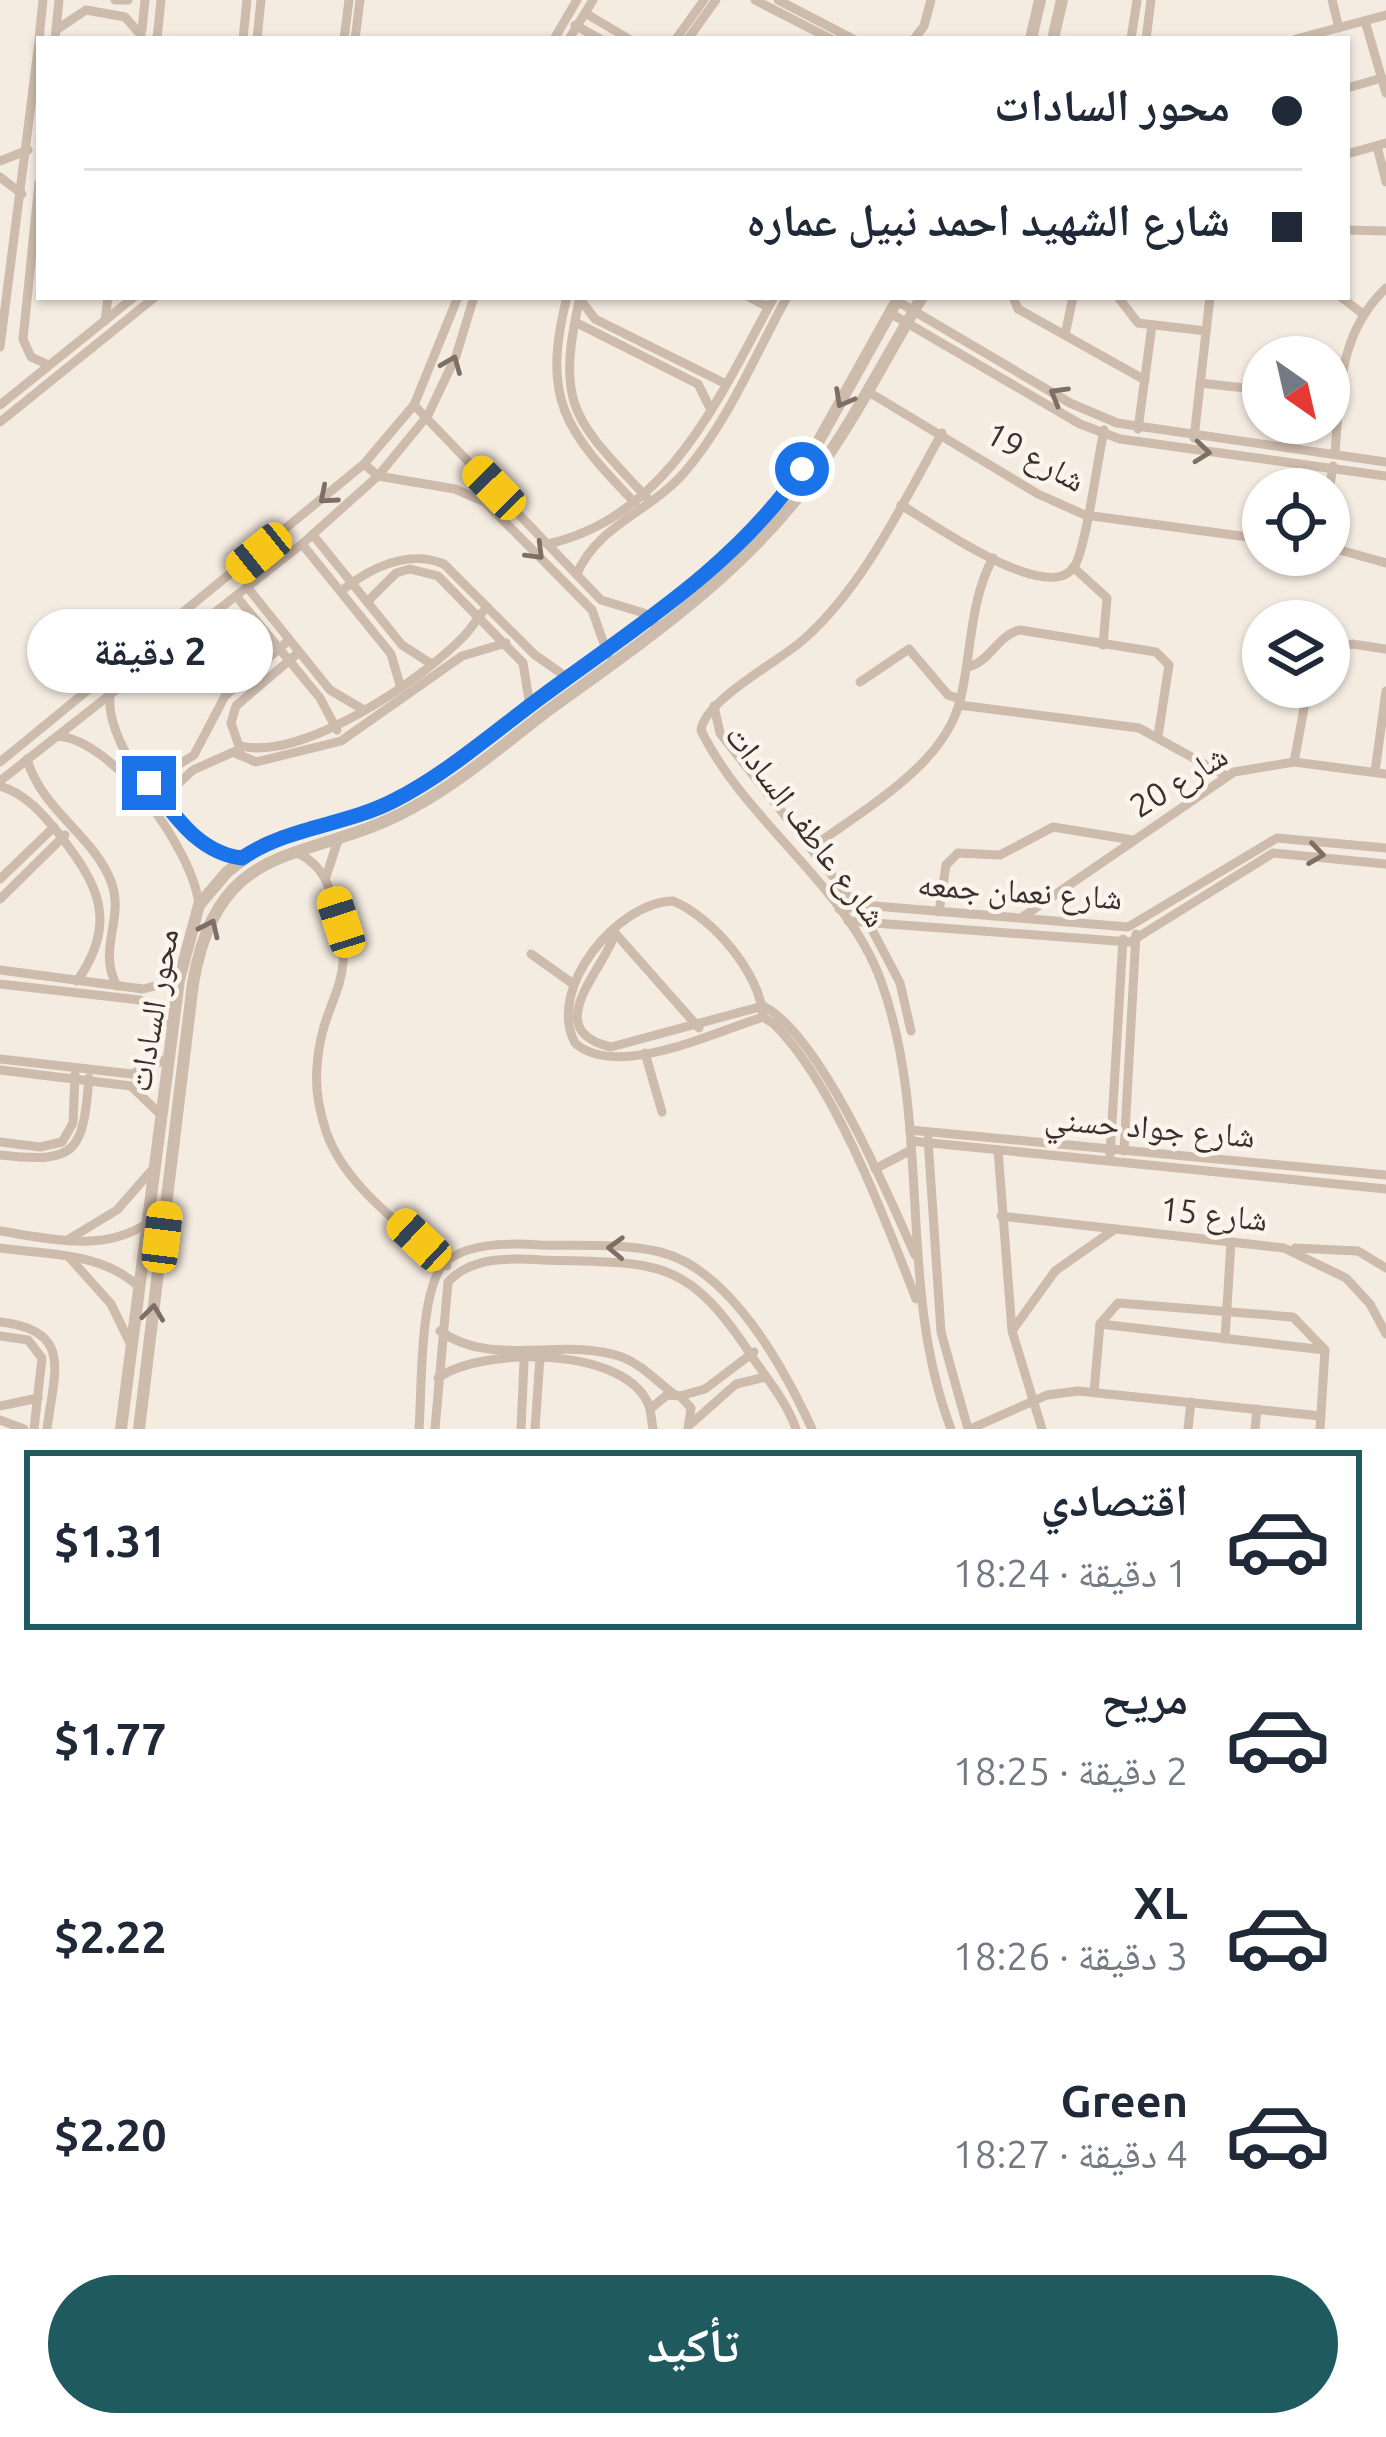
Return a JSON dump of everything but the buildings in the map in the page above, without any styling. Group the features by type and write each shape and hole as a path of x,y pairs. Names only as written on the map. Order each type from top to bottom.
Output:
{"street":[{"path":"39,36 43,0"},
{"path":"55,35 58,0"},
{"path":"115,0 128,0"},
{"path":"141,36 145,0"},
{"path":"157,36 161,0"},
{"path":"243,36 247,0"},
{"path":"256,36 261,0"},
{"path":"556,36 577,0"},
{"path":"571,36 593,0"},
{"path":"678,36 704,0"},
{"path":"690,36 716,0"},
{"path":"754,0 805,25 815,35"},
{"path":"778,0 847,36"},
{"path":"916,36 931,0"},
{"path":"1032,36 1040,0"},
{"path":"1054,36 1062,0"},
{"path":"1131,36 1137,0"},
{"path":"1146,36 1151,0"},
{"path":"1332,0 1332,32 1386,13 1383,0"},
{"path":"345,36 354,2"},
{"path":"354,2 355,36"},
{"path":"55,35 65,19 86,10 125,16 140,36"},
{"path":"585,14 624,36"},
{"path":"565,19 595,36"},
{"path":"1365,21 1386,92"},
{"path":"800,36 805,25"},
{"path":"0,347 36,69"},
{"path":"1350,87 1382,78"},
{"path":"1350,153 1381,145 1386,180"},
{"path":"0,160 28,150"},
{"path":"0,177 22,194"},
{"path":"36,212 23,339 32,357 50,365"},
{"path":"1350,230 1386,232"},
{"path":"1350,341 1363,314 1386,288"},
{"path":"105,321 108,300"},
{"path":"0,405 130,300"},
{"path":"0,422 150,300"},
{"path":"0,762 364,464 415,405 457,300"},
{"path":"57,823 0,784 302,544 378,476 428,415 456,356 473,300"},
{"path":"566,300 554,368 562,412 584,451 643,502"},
{"path":"580,300 566,368 574,407 643,502"},
{"path":"581,300 595,319 726,384"},
{"path":"577,574 593,545 698,455 785,300"},
{"name":"محور السادات","path":"139,1429 198,954 208,927 242,880 291,851 409,810 734,567 782,516 867,391 920,300"},
{"path":"1014,300 1018,308 1144,380"},
{"path":"1065,335 1072,300"},
{"path":"1120,300 1131,319 1206,331"},
{"path":"1194,437 1210,300"},
{"path":"1345,300 1363,314"},
{"path":"548,544 595,528 643,502 675,466 711,410 771,302"},
{"path":"896,304 910,317 1103,433 1154,447 1386,476"},
{"name":"محور السادات","path":"655,623 774,508 816,447 896,304"},
{"path":"910,317 1106,419 1138,429 1386,462"},
{"path":"574,322 698,384 708,395 711,410"},
{"path":"1138,429 1152,326"},
{"path":"1200,383 1242,388"},
{"name":"شارع 19","path":"867,391 1039,494 1085,515 1242,536"},
{"path":"415,405 610,606 655,623"},
{"path":"901,506 993,558 1041,580 1055,579 1073,567 1106,419"},
{"path":"714,706 819,626 861,572 942,433"},
{"path":"1333,466 1335,444"},
{"path":"1333,466 1335,453"},
{"path":"364,464 378,476 455,489 485,502 592,610 609,658"},
{"path":"313,535 402,645 430,663"},
{"path":"302,544 391,654 400,685"},
{"path":"1350,553 1386,562"},
{"path":"340,591 407,557 444,564 528,676 530,706"},
{"path":"812,848 926,758 959,702 978,587 993,558"},
{"path":"1073,567 1107,598 1103,645"},
{"path":"367,602 396,573 425,570 568,677"},
{"path":"247,587 340,699 364,710"},
{"path":"236,596 289,660 337,730"},
{"path":"150,810 202,764 238,750 337,730 463,638 483,611"},
{"path":"967,667 986,659 1004,636 1020,630 1156,652 1167,659 1158,736"},
{"path":"149,783 177,770 194,754 218,720 232,688 290,640"},
{"path":"299,652 242,699 231,723 238,750 256,762 340,741 462,656 506,643"},
{"path":"1350,645 1386,649"},
{"path":"860,682 909,649 959,702 1118,724 1158,736 1226,776"},
{"name":"محور السادات","path":"121,1429 179,980 199,905 242,858 289,832 391,802 568,677 609,658"},
{"path":"1381,773 1386,691"},
{"path":"110,695 115,739 162,800 209,849 242,858"},
{"name":"شارع عاطف السادات","path":"714,706 720,733 884,946 911,1031"},
{"name":"شارع عاطف السادات","path":"714,706 703,721 705,739 870,953 896,1036 910,1140 921,1311 932,1374 951,1429"},
{"path":"1294,762 1304,708"},
{"path":"218,720 231,723"},
{"path":"58,736 91,744 150,810 180,846 199,905"},
{"path":"18,747 57,823 114,890 106,953 117,986"},
{"name":"شارع 20","path":"1022,918 1226,776 1294,762 1381,773"},
{"path":"0,879 57,823"},
{"path":"939,912 946,866 958,853 1000,855 1053,827 1133,840"},
{"path":"0,898 66,834"},
{"path":"66,834 90,873 101,903 93,949 77,981"},
{"path":"340,836 326,877 346,947 345,973 317,1066 327,1136 345,1167 456,1274"},
{"name":"شارع نعمان جمعه","path":"839,910 857,906 1135,926 1266,842 1288,836 1381,848"},
{"path":"1381,848 1381,864"},
{"path":"291,851 326,877"},
{"name":"شارع نعمان جمعه","path":"848,921 1130,941 1273,853 1381,864"},
{"path":"763,1011 599,1059 575,1043 566,1016 572,983 637,910 654,901 691,908 752,979 763,1011 800,1037 919,1264"},
{"path":"1110,1155 1135,926"},
{"path":"1122,927 1130,941 1124,1157"},
{"path":"615,933 701,1030"},
{"path":"615,933 586,983 578,1017 599,1044 644,1048"},
{"path":"870,953 884,946"},
{"path":"531,954 572,983"},
{"path":"0,970 77,981 140,1000 173,1026"},
{"path":"0,984 143,989 179,980"},
{"path":"644,1048 662,1112"},
{"path":"0,1070 132,1074 169,1058"},
{"path":"0,1059 75,1074"},
{"path":"0,1142 40,1147 62,1142 73,1123 75,1074"},
{"path":"89,1075 130,1086 162,1115"},
{"path":"0,1155 52,1159 74,1148 85,1127 89,1075"},
{"path":"928,1137 938,1315 969,1429 1063,1392 1321,1416"},
{"name":"شارع جواد حسني","path":"928,1137 998,1150 1110,1155"},
{"name":"شارع جواد حسني","path":"910,1140 928,1137 1110,1155 1386,1189"},
{"path":"870,1172 910,1140"},
{"path":"998,1150 1012,1331 1042,1429"},
{"name":"شارع جواد حسني","path":"1124,1157 1386,1175"},
{"path":"66,1240 117,1210 155,1166"},
{"path":"870,1172 921,1311"},
{"path":"152,1195 167,1196"},
{"name":"شارع 15","path":"1001,1216 1284,1248 1346,1279 1370,1304 1386,1334"},
{"path":"0,1231 110,1241 148,1222"},
{"path":"1012,1331 1055,1271 1115,1229"},
{"path":"1225,1339 1231,1242"},
{"path":"419,1429 433,1288 444,1263 472,1249 526,1244 663,1253 686,1261 725,1290 812,1429"},
{"path":"0,1248 109,1265 139,1287"},
{"path":"1284,1248 1358,1251 1386,1268"},
{"path":"69,1257 111,1304 130,1353 147,1361"},
{"path":"435,1429 444,1293 456,1274 478,1263 527,1259 658,1267 714,1300 796,1429"},
{"path":"1094,1392 1100,1324 1118,1303 1132,1300 1293,1317 1325,1350 1320,1429"},
{"path":"0,1322 35,1327 48,1338 55,1354 47,1429"},
{"path":"1100,1324 1325,1350"},
{"path":"427,1330 440,1331 477,1349 624,1358 691,1408 691,1427"},
{"path":"0,1336 37,1347 42,1358 34,1429"},
{"path":"638,1428 651,1419 660,1397 705,1389 762,1345"},
{"path":"438,1378 464,1363 525,1355"},
{"path":"520,1429 525,1355"},
{"path":"540,1355 615,1370 640,1386 651,1419"},
{"path":"539,1426 540,1355"},
{"path":"691,1427 736,1384 781,1374"},
{"path":"0,1406 38,1398"},
{"path":"1188,1429 1191,1402"},
{"path":"1255,1429 1257,1409"},
{"path":"0,1420 24,1429"}],"route":[{"path":"149,783 192,836 209,849 242,858 289,832 364,814 391,802 441,772 695,586 764,520 802,469"}]}
